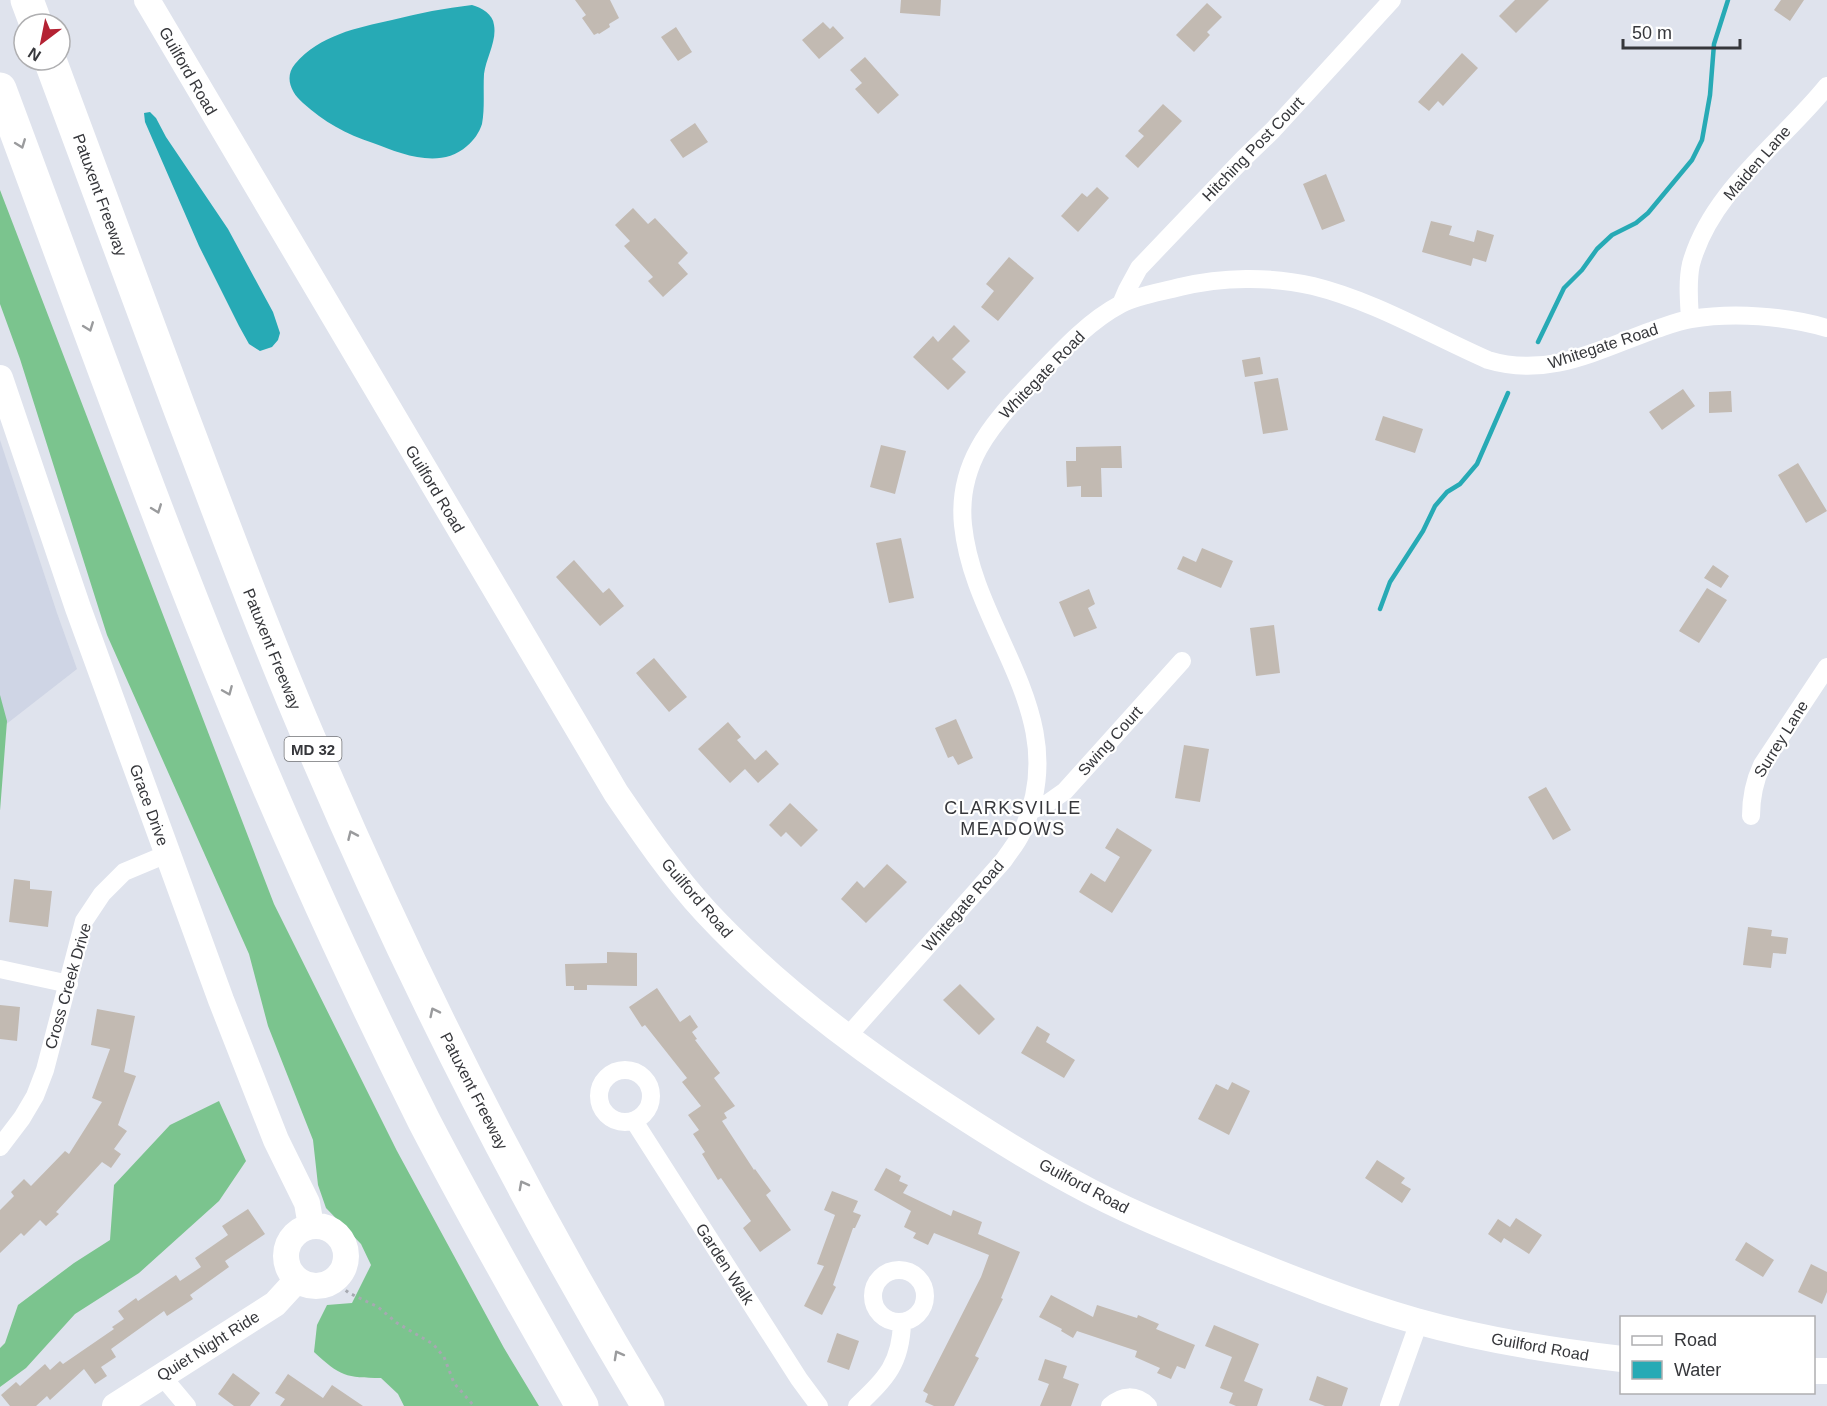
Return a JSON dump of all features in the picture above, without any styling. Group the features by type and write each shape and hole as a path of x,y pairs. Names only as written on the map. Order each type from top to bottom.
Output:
{"highway":[{"name":"Patuxent Freeway","path":"54,72 229,540 319,763 422,988 476,1097 560,1252 648,1406"},
{"name":"MD 32","path":"0,89 176,559 222,676 306,873 424,1120 502,1266 582,1406"}],"main road":[{"name":"Guilford Road","path":"147,0 490,584 616,793 672,873 733,940 802,1003 847,1037 978,1127 1078,1185 1176,1232 1277,1273 1419,1322 1572,1354 1620,1359"},
{"name":"Grace Drive","path":"0,378 78,608 167,854 268,1120 307,1203 311,1226"},
{"path":"311,1226 321,1226 332,1230 345,1246 345,1266 334,1281 320,1286 310,1286 297,1280 287,1267 285,1258 287,1245 292,1236 302,1228 311,1226"},
{"name":"Quiet Night Ride","path":"115,1406 275,1304 297,1280"}],"street":[{"name":"Hitching Post Court","path":"1121,304 1140,268 1273,130 1392,0"},
{"name":"Maiden Lane","path":"1690,319 1688,286 1691,266 1697,248 1720,205 1742,177 1827,86"},
{"name":"Whitegate Road","path":"847,1037 1004,860 1020,836 1030,811 1036,783 1037,754 1034,725 1026,698 970,562 963,526 963,502 966,478 979,446 1016,398 1084,330 1121,304 1161,291 1223,280 1255,279 1303,284 1344,295 1488,360 1524,367 1566,361 1690,319 1748,316 1813,324 1827,328"},
{"name":"Swing Court","path":"1030,811 1048,803 1065,791 1182,661"},
{"name":"Surrey Lane","path":"1751,816 1754,781 1762,765 1827,667"},
{"name":"Cross Creek Drive","path":"0,1147 35,1096 45,1070 84,921 102,894 124,872 167,854"},
{"path":"0,969 69,984"},
{"name":"Garden Walk","path":"634,1121 799,1379 819,1406"},
{"path":"858,1406 890,1371 902,1342 902,1322"},
{"path":"1389,1406 1419,1322"},
{"path":"161,1375 187,1406"},
{"path":"1110,1406 1116,1400 1126,1397 1137,1398 1148,1406"}],"path":[{"path":"334,1281 433,1344 444,1357 454,1383 474,1406"}],"shaded area":[{"path":"0,440 77,669 0,729"}],"green space":[{"path":"0,190 274,904 397,1151 504,1348 539,1406 404,1406 398,1394 381,1378 344,1374 314,1352 317,1325 327,1305 352,1303 371,1265 361,1244 326,1208 318,1185 313,1140 268,1026 249,954 107,635 20,359 0,304"},
{"path":"0,695 7,721 0,811"},
{"path":"219,1101 246,1161 219,1201 139,1273 75,1314 26,1368 0,1387 0,1348 5,1343 18,1305 74,1263 110,1240 114,1185 170,1125"}],"water":[{"path":"472,5 483,10 492,18 495,31 484,74 482,124 472,141 456,153 445,157 421,158 363,139 336,127 319,116 292,90 290,74 295,64 327,39 365,26"},
{"path":"150,112 228,229 273,312 280,333 272,347 260,351 249,344 239,326 199,246 145,122 144,113"}],"building":[{"path":"575,0 610,0 619,18 609,24 610,27 594,35 582,18 586,15"},
{"path":"901,0 941,0 940,16 900,13"},
{"path":"1515,0 1549,0 1516,33 1499,16"},
{"path":"1781,0 1804,0 1790,21 1774,10"},
{"path":"1207,3 1222,17 1207,32 1210,35 1194,52 1176,35"},
{"path":"823,22 830,29 833,26 844,38 819,59 802,40"},
{"path":"676,27 692,52 678,61 661,37"},
{"path":"1462,53 1478,68 1443,106 1438,101 1429,111 1418,102"},
{"path":"865,57 899,95 878,114 855,89 862,83 850,70"},
{"path":"1163,104 1182,121 1138,168 1125,156 1144,136 1138,131"},
{"path":"695,123 708,142 683,158 670,140"},
{"path":"1326,174 1345,221 1322,230 1303,184"},
{"path":"1097,187 1109,198 1078,232 1061,216 1082,193 1087,197"},
{"path":"633,208 648,224 655,218 688,253 678,263 688,274 663,297 648,281 653,277 624,246 630,241 615,225"},
{"path":"1431,221 1452,226 1449,235 1474,242 1477,230 1494,235 1486,262 1473,258 1471,266 1422,252"},
{"path":"1009,257 1034,278 998,321 981,307 994,291 986,284"},
{"path":"954,325 970,341 952,359 966,372 948,390 913,357 933,336 938,342"},
{"path":"1260,357 1263,374 1245,377 1242,360"},
{"path":"1278,378 1288,430 1263,434 1254,382"},
{"path":"1683,389 1695,406 1662,430 1649,412"},
{"path":"1731,391 1732,412 1709,413 1709,392"},
{"path":"1383,416 1423,429 1415,453 1375,440"},
{"path":"881,445 906,451 895,494 870,487"},
{"path":"1121,446 1122,468 1101,468 1102,497 1081,497 1081,486 1067,487 1066,461 1076,461 1076,447"},
{"path":"1798,463 1827,511 1806,523 1778,475"},
{"path":"901,538 914,598 889,603 876,543"},
{"path":"1202,548 1233,561 1221,588 1177,569 1183,556 1196,562"},
{"path":"574,560 603,593 609,588 624,606 600,626 556,577"},
{"path":"1713,565 1729,576 1721,588 1704,578"},
{"path":"1707,588 1727,600 1699,643 1679,631"},
{"path":"1089,589 1095,604 1088,608 1097,628 1074,637 1059,602"},
{"path":"1274,625 1280,673 1256,676 1250,628"},
{"path":"654,658 687,697 669,712 636,673"},
{"path":"956,719 973,758 958,765 953,756 948,758 935,728"},
{"path":"728,722 741,737 737,740 755,760 766,750 779,764 758,783 745,769 730,783 698,749"},
{"path":"1184,745 1209,749 1200,802 1175,798"},
{"path":"1546,787 1571,830 1553,840 1528,797"},
{"path":"790,803 818,830 801,847 786,832 781,837 769,825"},
{"path":"1117,828 1152,850 1112,913 1079,892 1091,873 1105,882 1120,857 1105,848"},
{"path":"887,864 907,882 866,923 841,899 857,881 864,888"},
{"path":"14,879 30,881 30,889 52,891 48,927 9,922"},
{"path":"1748,927 1772,930 1771,936 1788,938 1786,954 1773,953 1771,968 1743,965"},
{"path":"607,952 637,953 637,986 587,985 587,990 574,990 574,986 566,986 565,964 607,963"},
{"path":"960,984 995,1019 979,1035 943,1000"},
{"path":"657,988 680,1022 690,1015 698,1027 692,1032 697,1039 695,1040 720,1073 714,1078 735,1106 724,1113 727,1118 722,1121 754,1170 771,1191 766,1195 791,1230 760,1252 743,1228 751,1221 721,1178 718,1180 702,1154 705,1152 693,1134 699,1130 688,1115 701,1106 682,1082 687,1078 645,1025 642,1027 629,1007"},
{"path":"0,1005 20,1007 17,1041 0,1039"},
{"path":"97,1009 135,1016 124,1072 136,1076 118,1125 127,1131 114,1149 121,1154 111,1168 102,1162 56,1212 59,1214 46,1226 40,1220 24,1236 21,1233 0,1253 0,1210 14,1196 11,1192 24,1179 31,1186 65,1151 69,1154 102,1102 92,1098 110,1049 91,1045"},
{"path":"1037,1026 1050,1034 1046,1042 1075,1060 1064,1078 1021,1053"},
{"path":"1232,1082 1250,1091 1229,1135 1198,1119 1216,1084 1228,1090"},
{"path":"1377,1160 1405,1178 1401,1183 1411,1189 1402,1203 1365,1178"},
{"path":"886,1168 901,1176 899,1181 908,1185 903,1193 951,1216 953,1210 982,1222 978,1234 1020,1252 1001,1298 1003,1299 975,1356 979,1358 954,1406 934,1406 925,1402 928,1394 923,1391 981,1277 989,1255 934,1233 928,1245 913,1238 916,1233 904,1227 911,1211 874,1190"},
{"path":"832,1191 858,1201 853,1212 861,1215 853,1228 833,1285 836,1287 822,1315 804,1306 824,1266 817,1264 835,1215 824,1210"},
{"path":"248,1209 265,1234 225,1261 229,1267 190,1295 193,1299 167,1316 164,1311 111,1349 116,1357 101,1367 107,1376 95,1384 84,1369 50,1400 47,1396 36,1406 10,1406 1,1395 16,1382 20,1386 45,1364 50,1370 60,1361 63,1364 114,1329 112,1327 124,1319 118,1311 136,1298 138,1301 176,1275 180,1281 201,1267 195,1258 228,1235 222,1226"},
{"path":"1516,1218 1542,1235 1529,1254 1504,1238 1501,1243 1488,1234 1498,1219 1510,1227"},
{"path":"1746,1242 1774,1260 1763,1277 1735,1260"},
{"path":"1811,1264 1827,1272 1827,1292 1822,1304 1798,1292"},
{"path":"1051,1295 1093,1317 1097,1305 1137,1318 1138,1315 1159,1324 1156,1329 1195,1345 1185,1369 1177,1366 1171,1379 1157,1373 1160,1368 1135,1357 1137,1351 1077,1331 1073,1338 1061,1331 1062,1329 1039,1317"},
{"path":"1214,1325 1259,1344 1244,1381 1263,1389 1257,1406 1236,1406 1229,1403 1233,1393 1220,1388 1232,1357 1205,1346"},
{"path":"837,1333 859,1341 849,1370 827,1362"},
{"path":"1045,1359 1067,1366 1063,1378 1079,1384 1071,1406 1040,1406 1049,1384 1038,1380"},
{"path":"233,1373 260,1393 250,1406 234,1406 218,1394"},
{"path":"288,1374 323,1398 332,1385 363,1406 280,1406 285,1399 275,1393"},
{"path":"1317,1376 1348,1388 1342,1406 1325,1406 1309,1400"}],"waterway":[{"path":"1538,342 1564,288 1612,235 1636,223 1648,213 1692,160 1702,140 1710,95 1714,44 1728,0"},
{"path":"1380,609 1390,582 1423,531 1435,506 1447,492 1460,484 1477,464 1508,393"}],"district":[{"name":"CLARKSVILLE MEADOWS","path":"1013,818"}]}
